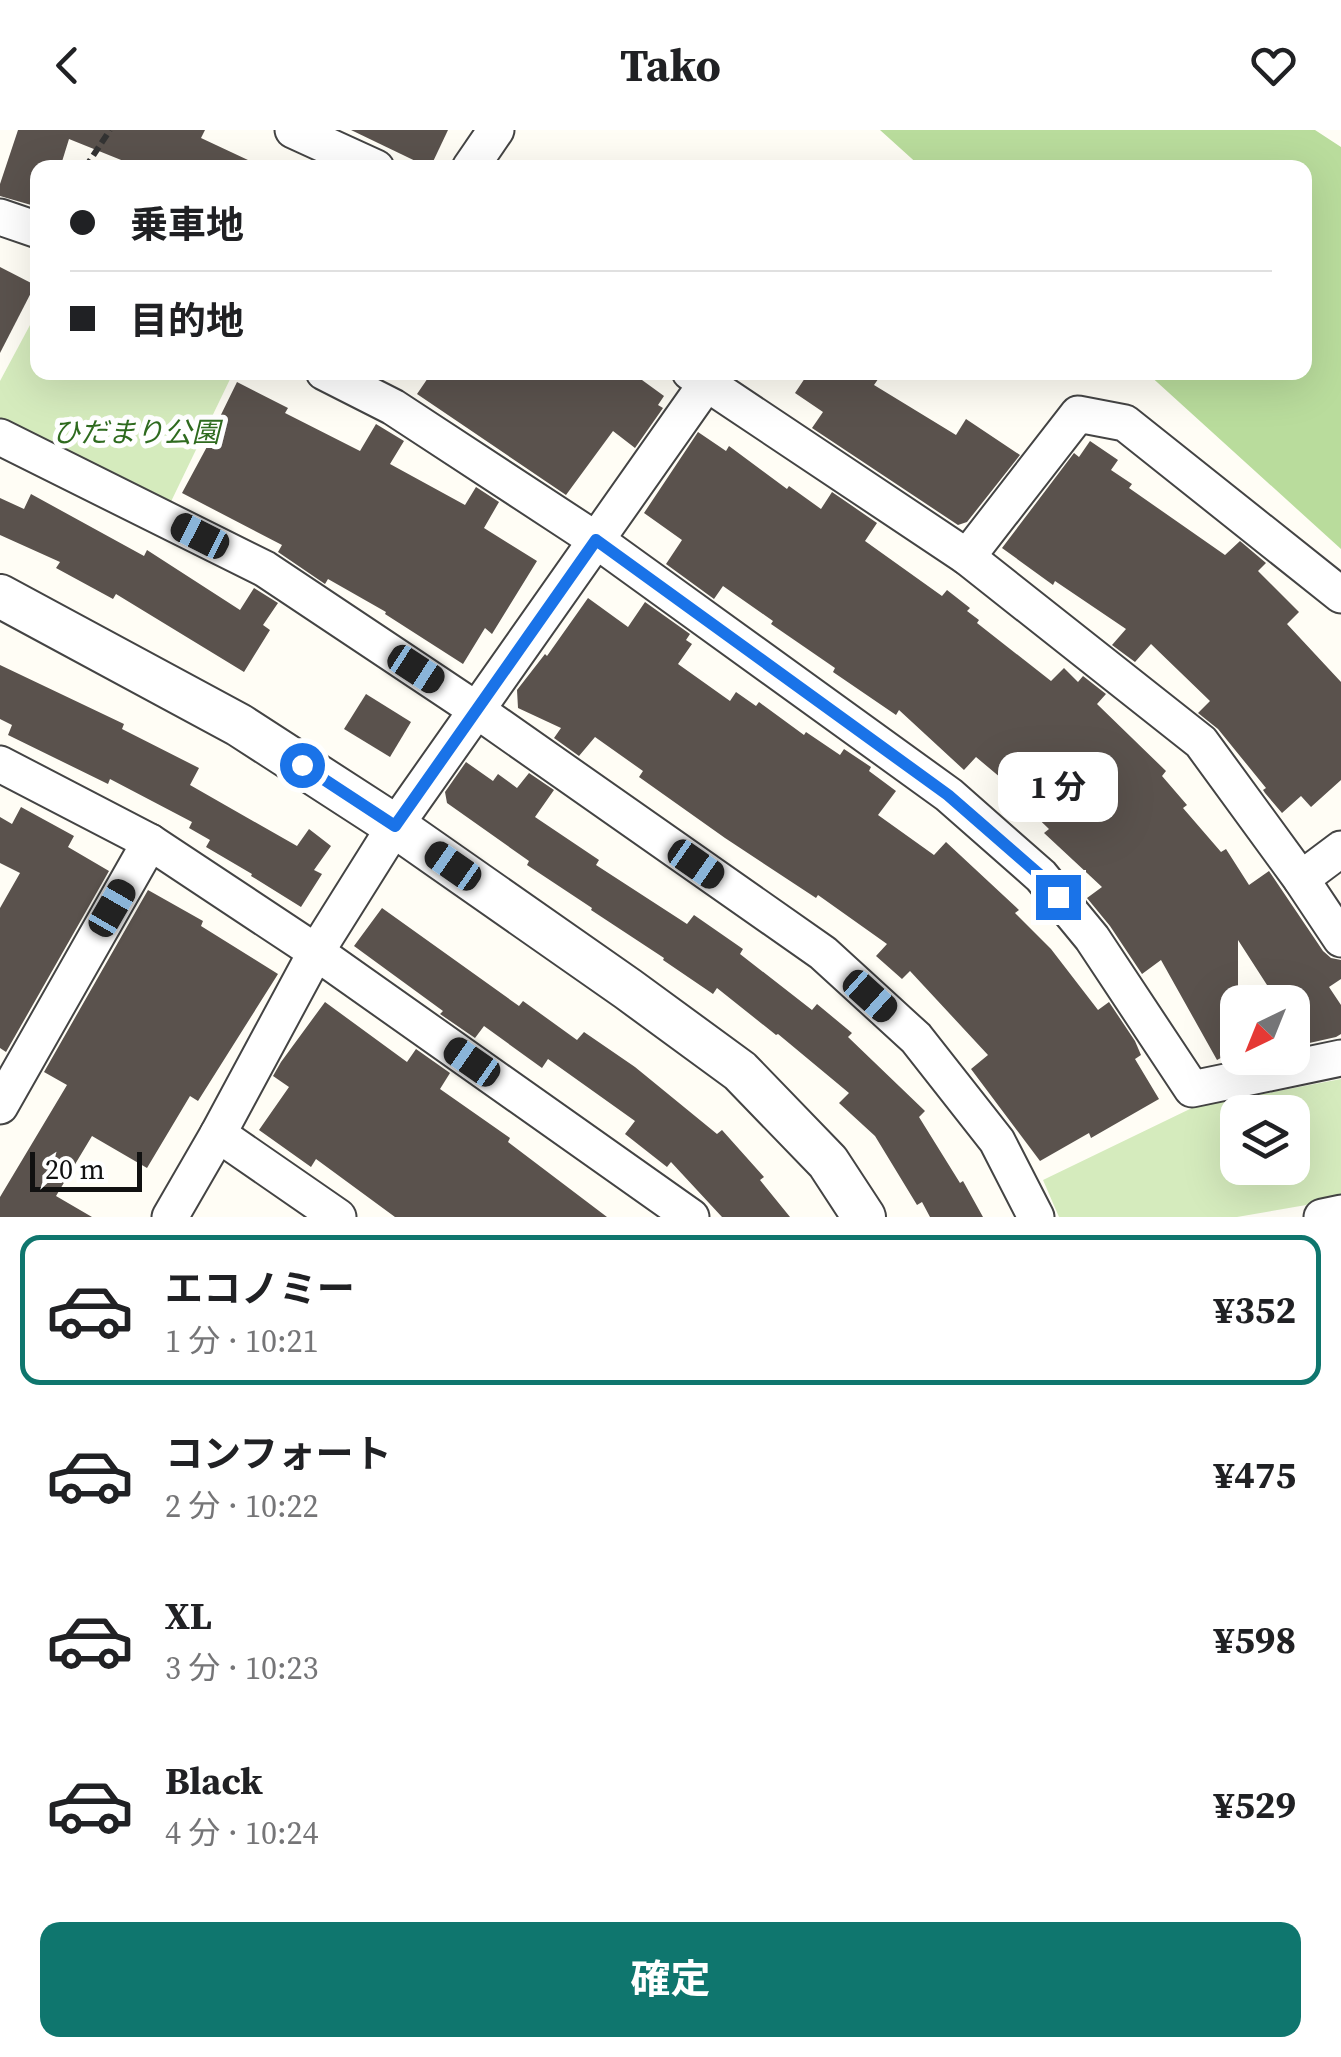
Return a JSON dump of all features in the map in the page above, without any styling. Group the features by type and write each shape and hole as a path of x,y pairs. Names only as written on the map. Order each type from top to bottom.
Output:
{"street":[{"path":"293,130 359,160"},
{"path":"475,160 496,130"},
{"path":"0,217 30,227"},
{"path":"340,380 392,407 596,540 948,795 1041,876 1092,938 1192,1089 1341,1058"},
{"path":"170,1217 316,952 395,826 596,540 697,380"},
{"path":"701,380 967,558 1201,742 1341,939"},
{"path":"967,558 1078,414 1126,422 1341,595"},
{"path":"0,437 265,570 476,709 823,953 916,1038 997,1141 1036,1217"},
{"path":"0,596 240,725 395,826 628,989 740,1072 828,1162 864,1217"},
{"path":"0,764 150,842 316,952 692,1217"},
{"path":"0,1106 150,842"},
{"path":"1301,878 1341,848"},
{"path":"218,1134 338,1217"},
{"path":"1322,1217 1341,1213"}],"path":[{"path":"91,160 110,130"}],"green space":[{"path":"880,130 1315,130 1341,147 1341,549 1155,380 1312,380 1312,160 913,160"},
{"name":"ひだまり公園","path":"30,325 30,380 230,380 166,512 0,431 0,381"},
{"path":"1341,1079 1341,1199 1237,1217 1059,1217 1043,1180 1194,1107 1220,1102 1220,1185 1310,1185 1310,1095 1257,1095"}],"building":[{"path":"18,130 205,130 201,138 248,160 121,160 69,139 62,160 30,160 30,205 0,196 0,184"},
{"path":"351,130 448,130 434,160 413,160"},
{"path":"0,267 30,282 30,295 0,353"},
{"path":"427,380 642,380 664,396 658,405 663,408 635,448 613,431 566,495 417,394"},
{"path":"804,380 877,380 874,385 956,435 966,419 1020,455 967,522 958,525 812,428 823,412 795,393"},
{"path":"237,382 288,408 285,413 360,451 376,424 404,441 390,464 465,505 476,487 499,502 484,528 537,561 492,634 485,628 463,664 386,612 328,579 325,584 278,552 282,545 182,493"},
{"path":"698,432 726,451 729,446 821,509 832,492 877,523 865,541 942,596 947,590 970,608 967,611 979,620 977,623 1051,681 1064,668 1078,682 1083,676 1106,694 1097,704 1166,771 1162,776 1187,805 1183,808 1221,852 1226,849 1249,885 1269,871 1323,951 1341,960 1341,979 1329,987 1341,1005 1341,1034 1310,1043 1310,985 1267,985 1238,940 1238,985 1220,985 1217,1060 1161,960 1142,974 1087,898 1102,887 1044,833 1049,829 1022,803 1026,799 976,757 964,770 899,710 896,715 833,672 835,668 723,586 714,599 666,564 682,540 644,513"},
{"path":"1090,441 1118,460 1111,470 1132,484 1129,488 1225,555 1240,541 1266,563 1258,571 1299,612 1287,624 1341,682 1341,780 1311,807 1301,796 1282,813 1218,729 1198,713 1210,701 1151,644 1135,662 1112,645 1126,629 1055,581 1053,585 1002,548 1074,453 1079,457"},
{"path":"31,494 144,556 147,550 240,610 254,588 278,603 263,625 270,630 244,672 116,594 113,599 56,568 60,562 0,535 0,498 24,509"},
{"path":"588,598 628,627 645,602 690,634 686,640 692,644 678,664 730,701 736,692 756,706 759,702 804,735 806,732 840,755 844,749 871,767 869,771 896,791 878,815 934,855 946,842 1019,910 1015,913 1051,949 1098,1010 1109,1002 1135,1041 1141,1055 1135,1059 1159,1099 1091,1138 1089,1133 1040,1161 971,1069 988,1055 910,971 902,979 876,956 887,944 818,895 816,898 725,838 639,777 643,771 595,737 579,756 554,738 561,728 518,708 517,690"},
{"path":"0,665 124,724 122,729 199,768 190,785 297,846 309,829 331,846 314,870 322,874 301,907 206,847 210,840 189,828 192,822 110,779 108,784 8,735 12,725 0,719"},
{"path":"366,694 411,722 390,757 344,729"},
{"path":"466,762 493,781 498,774 517,788 529,773 554,790 535,817 599,860 596,865 687,924 694,915 743,949 740,954 812,1010 817,1004 852,1033 848,1037 925,1111 919,1117 983,1217 930,1217 922,1202 917,1205 875,1136 839,1103 849,1093 717,988 713,994 663,960 527,865 529,861 447,803 445,792"},
{"path":"21,807 74,836 68,847 109,871 6,1052 0,1048 0,908 20,873 0,863 0,817 12,824"},
{"path":"148,890 203,921 201,926 278,974 198,1101 190,1096 147,1168 92,1136 56,1196 92,1217 0,1217 0,1197 67,1085 44,1072"},
{"path":"382,908 519,1006 523,1001 577,1040 584,1032 635,1067 717,1134 722,1130 764,1177 760,1180 790,1217 722,1217 671,1162 667,1167 625,1134 635,1121 548,1059 542,1068 484,1026 475,1038 440,1014 443,1011 354,946"},
{"path":"325,1002 407,1062 416,1049 450,1073 440,1089 510,1138 508,1142 607,1217 395,1217 316,1159 311,1167 259,1130 289,1087 273,1076"}],"route":[{"path":"302,765 395,826 596,540 948,795 1041,876 1058,897"}]}
